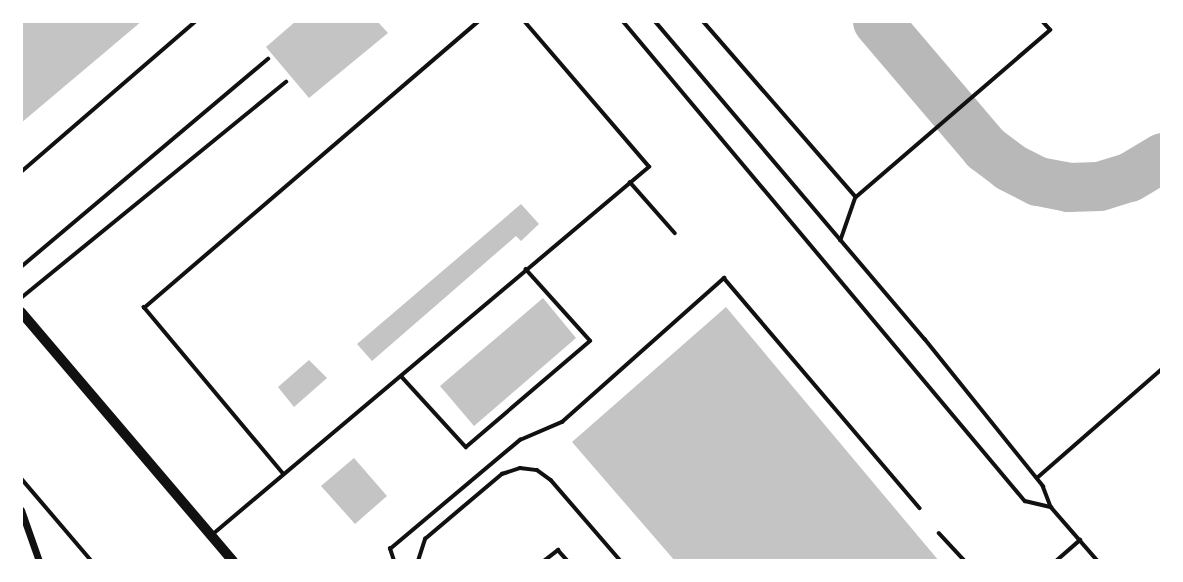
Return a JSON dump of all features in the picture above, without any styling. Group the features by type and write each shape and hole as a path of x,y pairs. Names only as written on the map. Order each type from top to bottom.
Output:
{"street":[{"path":"21,312 233,561"},
{"path":"21,510 38,561"}],"lane":[{"path":"21,172 196,21"},
{"path":"284,474 144,308 479,21"},
{"path":"211,535 649,167 524,21"},
{"path":"623,21 1025,500 1051,507"},
{"path":"655,21 841,240 1044,486 1051,507 1098,561"},
{"path":"703,21 856,197"},
{"path":"841,240 856,197 1050,30 1042,21"},
{"path":"21,267 268,60"},
{"path":"21,298 286,82"},
{"path":"630,182 675,233"},
{"path":"402,377 466,447 590,341 526,270"},
{"path":"394,561 390,549 520,440 562,422 724,278 920,508"},
{"path":"1037,478 1162,369"},
{"path":"418,561 425,539 502,474 520,468 537,470 551,480 621,561"},
{"path":"21,478 92,561"},
{"path":"939,533 965,561"},
{"path":"1056,561 1080,540"},
{"path":"544,561 558,550 568,561"}],"building":[{"path":"21,21 142,21 21,123"},
{"path":"296,21 377,21 388,33 309,98 266,47"},
{"path":"521,204 539,224 521,241 516,236 372,361 357,344"},
{"path":"543,298 576,338 474,426 440,386"},
{"path":"726,307 939,561 675,561 572,442"},
{"path":"309,360 327,378 294,407 278,387"},
{"path":"354,458 387,496 355,524 321,486"}],"taxiway":[{"path":"877,21 985,148 1010,167 1038,181 1068,187 1099,186 1129,177 1162,157"}]}
